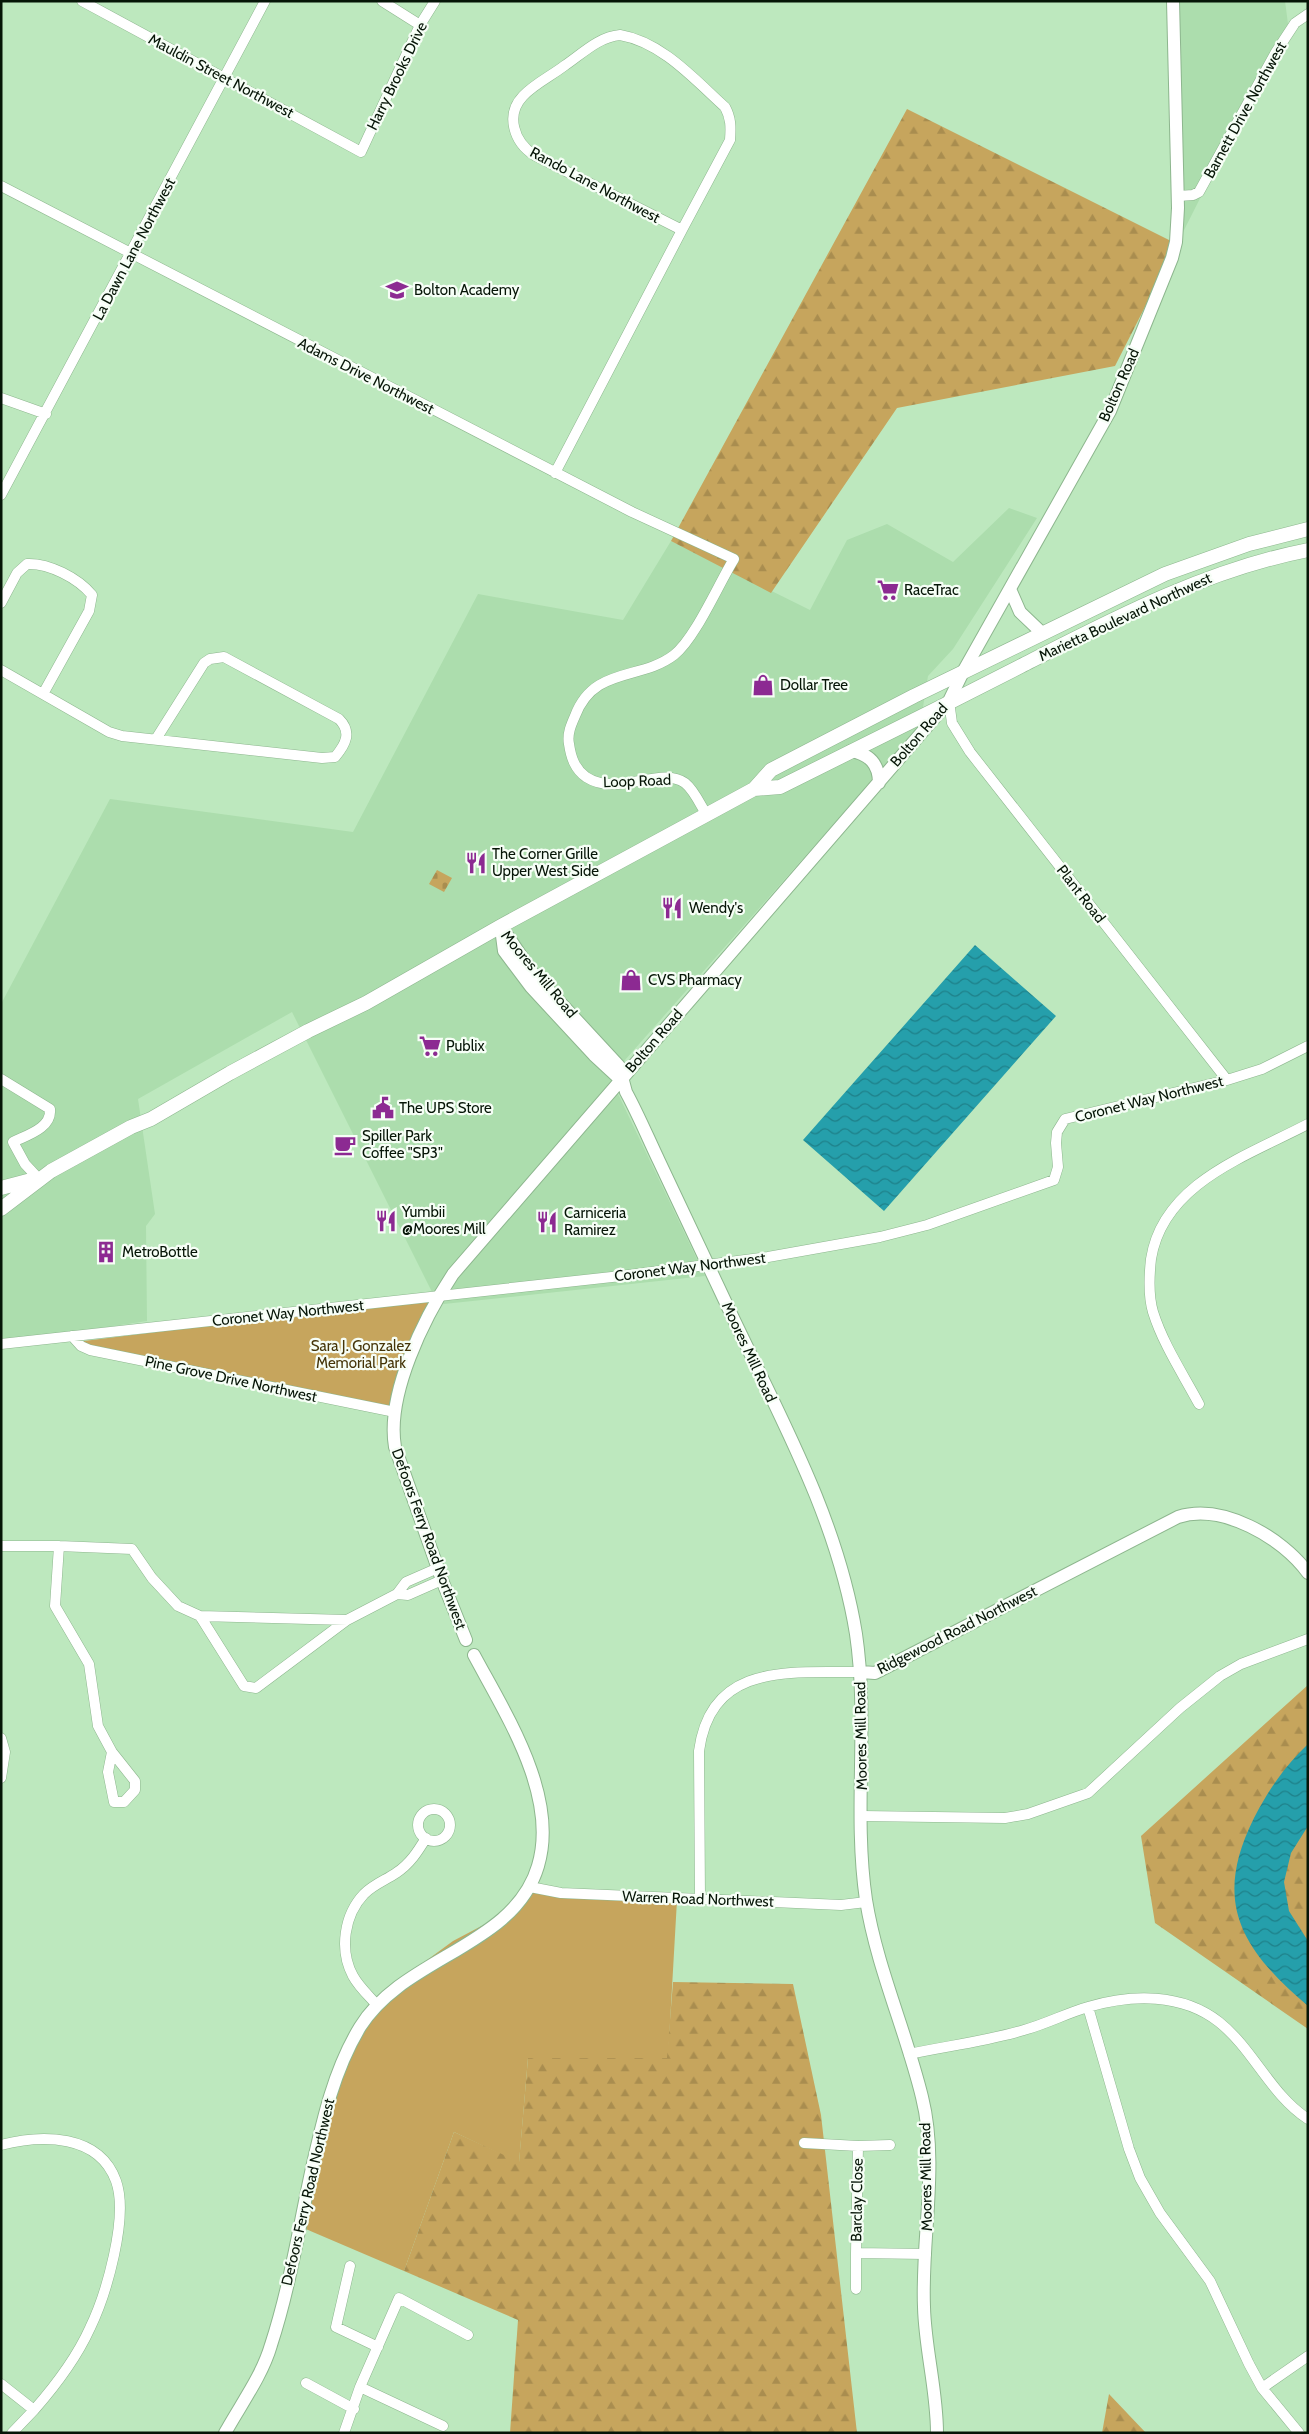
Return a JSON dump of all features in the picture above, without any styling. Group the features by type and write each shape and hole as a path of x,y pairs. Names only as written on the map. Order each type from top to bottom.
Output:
{"main road":[{"name":"Marietta Boulevard Northwest","path":"963,672 1164,574 1217,554 1308,530"},
{"name":"Marietta Boulevard Northwest","path":"754,789 780,787 949,701 1183,588 1234,569 1308,550"},
{"path":"1,1209 38,1178 131,1127 151,1119 308,1031 366,1003 501,926 754,789 771,770 963,672"},
{"path":"1,1188 38,1178"}],"street":[{"name":"Mauldin Street Northwest","path":"82,1 361,152"},
{"name":"La Dawn Lane Northwest","path":"1,495 46,414 265,1"},
{"path":"382,1 420,25"},
{"name":"Harry Brooks Drive","path":"361,152 420,25 435,1"},
{"name":"Bolton Road","path":"438,1296 453,1274 949,701 963,672 1113,404 1172,258 1177,234 1178,196 1173,1"},
{"name":"Barnett Drive Northwest","path":"1178,196 1192,195 1199,192 1276,52 1296,23 1308,14"},
{"name":"Rando Lane Northwest","path":"555,473 730,140 731,126 725,107 678,64 630,37 610,36 604,38 522,98 515,111 514,126 518,140 527,151 682,230"},
{"name":"Adams Drive Northwest","path":"1,186 555,473 632,512 733,558"},
{"path":"1,398 46,414"},
{"name":"Loop Road","path":"706,814 685,783 673,778 612,785 595,783 582,774 573,762 568,736 578,710 586,696 599,684 658,664 674,656 687,643 733,558"},
{"path":"2,599 17,573 27,564 40,563 84,585 92,595 89,611 43,694"},
{"path":"1010,589 1020,612 1042,634"},
{"path":"1,670 109,732 122,736 322,758 335,757 343,748 347,736 346,726 339,719 224,658 217,657 210,659 201,667 156,739"},
{"name":"Plant Road","path":"949,701 952,724 970,752 1227,1080"},
{"path":"851,751 858,752 872,760 879,772 879,782"},
{"name":"Moores Mill Road","path":"501,926 504,951 531,987 594,1055 621,1080 797,1454 825,1517 837,1553 851,1608 860,1672 863,1720 862,1862 866,1902 874,1937 923,2098 928,2132 929,2194 924,2305 936,2404 937,2433"},
{"name":"Coronet Way Northwest","path":"1,1344 708,1266 880,1237 927,1225 1054,1180 1058,1167 1057,1132 1066,1120 1227,1080 1262,1069 1308,1046"},
{"path":"1,1079 50,1108 51,1116 47,1122 12,1142 25,1164 38,1178"},
{"path":"1199,1404 1158,1326 1152,1310 1149,1275 1153,1250 1160,1229 1172,1210 1188,1191 1207,1177 1308,1124"},
{"name":"Defoors Ferry Road Northwest","path":"438,1296 411,1356 394,1412 392,1430 395,1447 440,1574 466,1640"},
{"name":"Pine Grove Drive Northwest","path":"72,1336 81,1346 90,1350 394,1412"},
{"name":"Ridgewood Road Northwest","path":"700,1899 699,1751 704,1729 714,1708 734,1688 762,1676 860,1672 875,1674 1178,1517 1192,1512 1210,1513 1226,1517 1262,1533 1285,1548 1308,1573"},
{"path":"1,1546 132,1549 152,1578 178,1606 200,1616 347,1620"},
{"path":"59,1546 55,1606 89,1664 98,1726 112,1752"},
{"path":"200,1616 244,1686 256,1688 347,1620 397,1594 408,1594 440,1574"},
{"path":"862,1816 1006,1818 1028,1814 1077,1799 1098,1786 1180,1708 1220,1676 1249,1660 1308,1639"},
{"name":"Defoors Ferry Road Northwest","path":"225,2433 263,2367 271,2346 327,2102 350,2044 377,2005 410,1977 500,1922 516,1907 530,1887 538,1866 542,1844 541,1808 537,1786 510,1723 474,1655"},
{"path":"1,1738 5,1752 1,1778"},
{"path":"377,2005 358,1985 348,1965 345,1944 348,1921 364,1894 406,1866 426,1838"},
{"name":"Warren Road Northwest","path":"530,1887 561,1893 841,1905 866,1902"},
{"path":"909,2054 1023,2030 1088,2007 1132,1998 1158,1998 1188,2005 1204,2012 1230,2032 1251,2054 1273,2088 1288,2104 1308,2119"},
{"path":"1088,2007 1129,2149 1140,2178 1160,2213 1210,2281 1262,2388 1299,2433"},
{"path":"1,2145 54,2139 79,2143 92,2149 111,2170 120,2196 114,2253 101,2303 78,2351 64,2373 34,2410 12,2433"},
{"name":"Barclay Close","path":"804,2143 858,2146 890,2145"},
{"name":"Barclay Close","path":"856,2289 858,2146"},
{"name":"Barclay Close","path":"856,2253 926,2254"},
{"path":"350,2266 336,2328 378,2347"},
{"path":"344,2433 354,2409 360,2387 399,2298 468,2335"},
{"path":"1262,2388 1308,2356"},
{"path":"306,2383 354,2409"},
{"path":"1,2384 34,2410"},
{"path":"360,2387 443,2426"}],"shaded area":[{"path":"1167,1 1285,1 1288,24 1177,244"},
{"path":"1009,508 1037,518 953,649 928,676 920,726 610,1077 705,1276 444,1304 433,1294 292,1012 138,1099 155,1214 146,1226 147,1321 1,1343 1,1004 110,799 353,832 478,594 623,620 671,541 810,610 847,540 887,524 953,562"}],"green space":[{"path":"907,109 1177,244 1115,366 897,408 771,593 671,541"},
{"path":"437,870 452,878 444,892 429,884"},
{"name":"Sara J. Gonzalez Memorial Park","path":"438,1297 395,1412 76,1342"},
{"path":"1308,1685 1308,2029 1155,1923 1141,1836"},
{"path":"527,1882 554,1896 677,1900 668,2058 528,2058 519,2163 454,2132 404,2271 294,2224 332,2080 370,2002 453,1941 491,1921 515,1903"},
{"path":"673,1982 793,1984 821,2115 857,2433 510,2433 518,2320 404,2271 454,2132 519,2162 528,2058 667,2058"},
{"path":"1109,2394 1146,2433 1102,2433"}],"water":[{"path":"975,945 1056,1016 884,1211 803,1140"},
{"path":"1308,1744 1308,1826 1291,1853 1284,1882 1289,1911 1308,1941 1308,2006 1265,1964 1250,1944 1240,1922 1235,1899 1235,1875 1242,1848 1254,1818 1278,1778"}],"place":[{"name":"Bolton Academy","path":"397,290"},
{"name":"RaceTrac","path":"888,590"},
{"name":"Dollar Tree","path":"763,685"},
{"name":"The Corner Grille Upper West Side","path":"476,863"},
{"name":"Wendy's","path":"672,908"},
{"name":"CVS Pharmacy","path":"631,980"},
{"name":"Publix","path":"430,1046"},
{"name":"The UPS Store","path":"383,1108"},
{"name":"Spiller Park Coffee \"SP3\"","path":"345,1145"},
{"name":"Yumbii @Moores Mill","path":"386,1221"},
{"name":"Carniceria Ramirez","path":"547,1222"},
{"name":"MetroBottle","path":"106,1252"}]}
